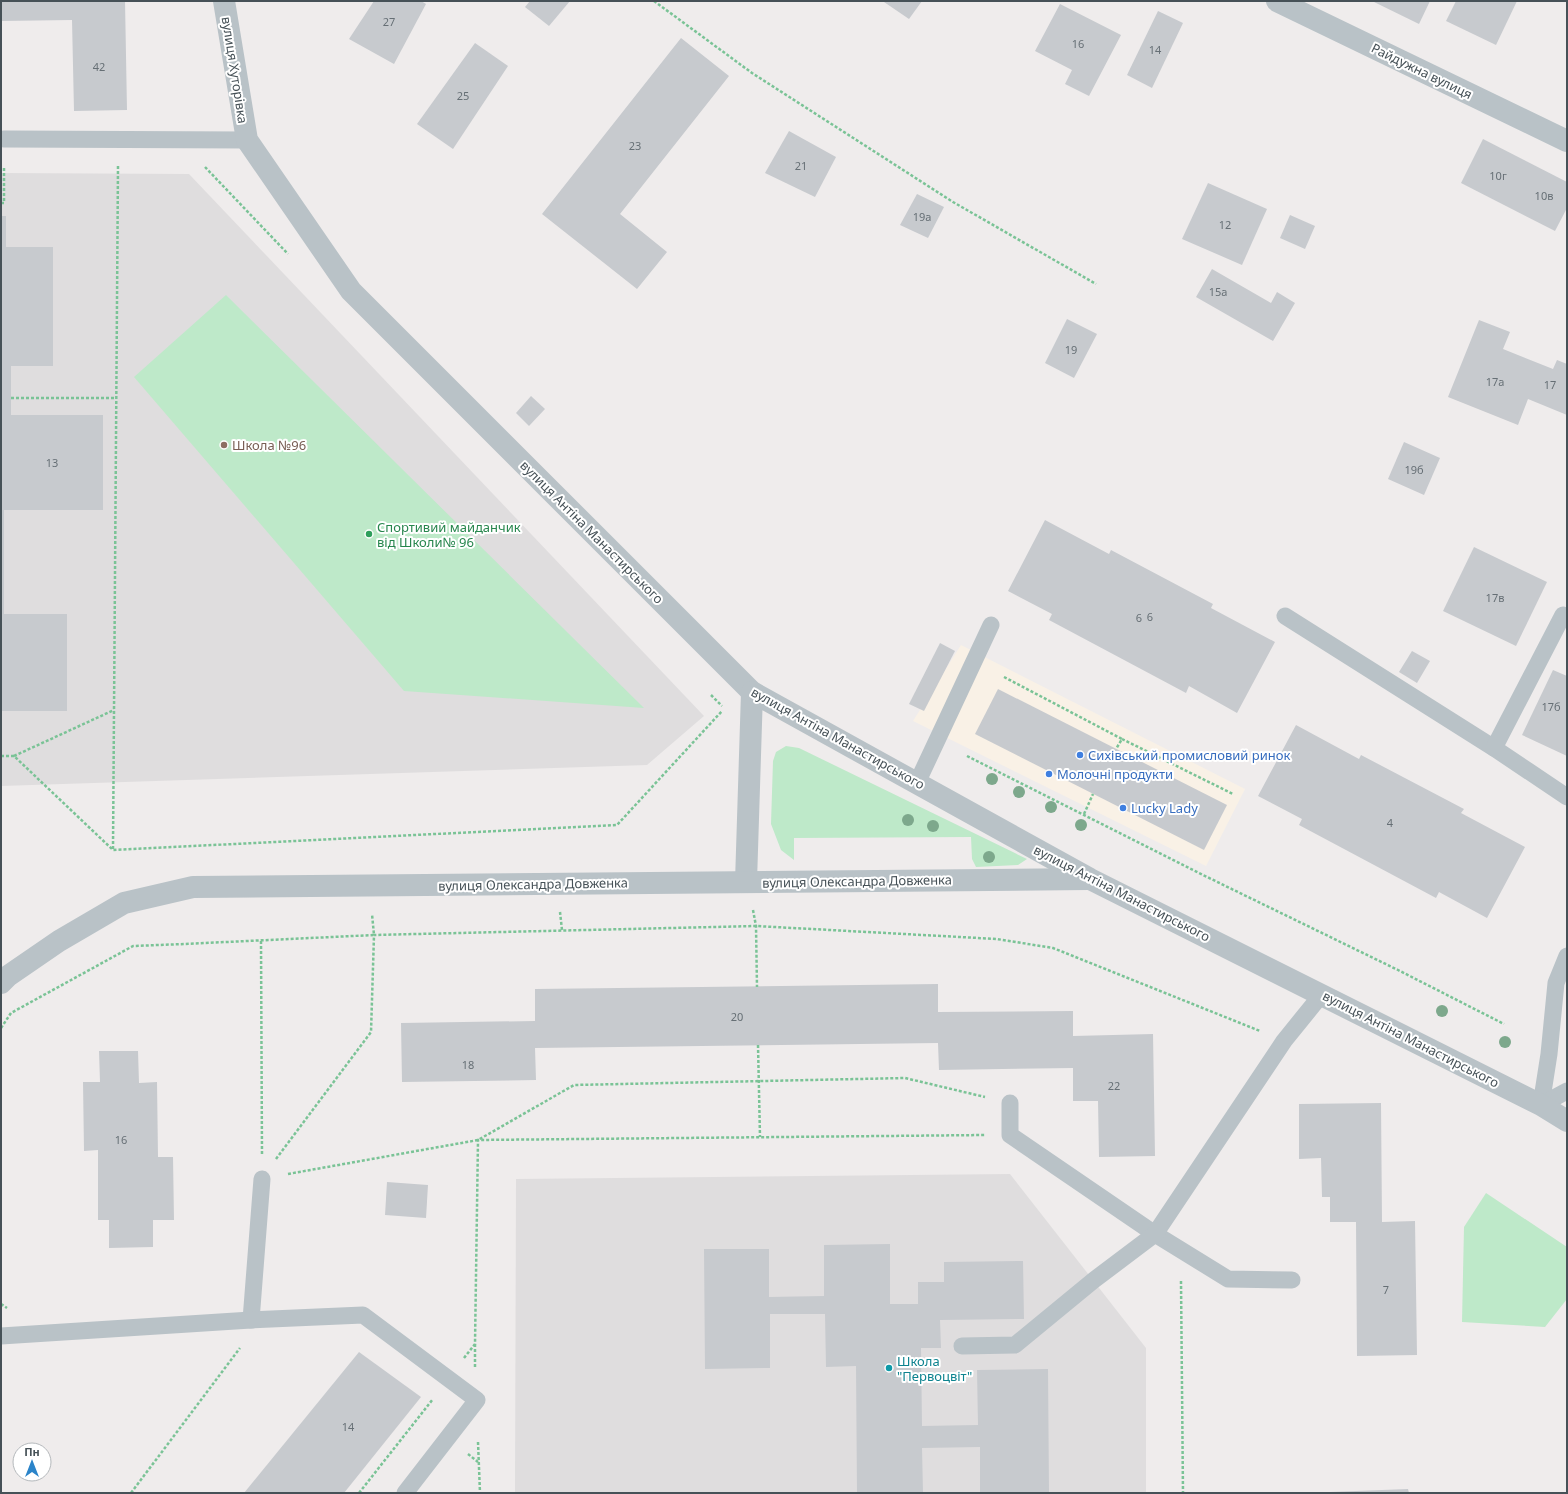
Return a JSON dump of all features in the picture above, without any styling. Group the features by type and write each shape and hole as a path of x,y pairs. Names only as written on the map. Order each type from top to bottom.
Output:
{"street":[{"name":"вулиця Хуторівка","path":"224,1 247,140"},
{"name":"Райдужна вулиця","path":"1277,1 1567,141"},
{"name":"вулиця Антіна Манастирського","path":"247,140 351,290 752,692 1090,879 1541,1104 1567,1121"},
{"path":"746,882 752,692"},
{"name":"вулиця Олександра Довженка","path":"1,983 8,976 59,941 124,903 193,887 1090,879"}],"lane":[{"path":"4,139 247,140"},
{"path":"1494,748 1563,615 1567,617"},
{"path":"1285,616 1494,748 1567,797"},
{"path":"917,783 991,625"},
{"path":"1541,1104 1549,1054 1556,983 1567,956"},
{"path":"962,1346 1015,1345 1094,1280 1155,1234 1284,1041 1322,994"},
{"path":"1541,1104 1567,1091"},
{"path":"1010,1103 1010,1135 1181,1251 1228,1279 1292,1280"},
{"path":"251,1320 262,1179"},
{"path":"1,1336 251,1320 363,1315 448,1380 477,1400 405,1493"}],"path":[{"path":"654,1 752,73 953,202 1096,284"},
{"path":"1,203 4,203 4,139"},
{"path":"113,850 118,139"},
{"path":"200,162 294,259"},
{"path":"11,398 116,398"},
{"path":"1004,677 1122,739 1233,794"},
{"path":"14,756 113,850 617,825 724,709 708,691"},
{"path":"1,756 14,756 114,710"},
{"path":"1116,749 1122,739"},
{"path":"967,756 1504,1024"},
{"path":"1084,814 1093,794"},
{"path":"756,926 757,987"},
{"path":"1,1028 11,1013 133,946 374,935 756,926 998,939 1053,948 1284,1041"},
{"path":"262,1179 371,1032 374,935"},
{"path":"261,940 262,1179"},
{"path":"758,1045 760,1137"},
{"path":"478,1140 574,1084 905,1078 1010,1103"},
{"path":"262,1179 478,1140 1010,1135"},
{"path":"359,1493 475,1344 478,1140"},
{"path":"1181,1251 1183,1493"},
{"path":"131,1493 240,1348"}],"shaded area":[{"name":"Школа №96","path":"1,173 189,174 704,716 647,765 1,786"},
{"name":"Сихівський промисловий ринок","path":"961,645 1245,789 1206,866 913,721"},
{"path":"1010,1174 1146,1348 1146,1493 515,1493 516,1179"}],"green space":[{"name":"Спортивий майданчик від Школи№ 96","path":"226,295 644,708 404,691 134,377"},
{"path":"786,746 799,748 1027,859 1018,865 976,867 972,859 971,837 794,838 794,860 781,850 771,824 773,761 776,752"},
{"path":"1486,1193 1567,1247 1567,1299 1545,1327 1462,1322 1464,1227"}],"building":[{"path":"1,1 125,1 127,110 74,111 72,20 1,21"},
{"path":"374,1 421,1 426,4 394,64 349,39"},
{"path":"530,1 570,1 549,26 525,7"},
{"path":"922,1 909,19 884,2"},
{"path":"1372,1 1430,1 1419,24"},
{"path":"1456,1 1517,1 1496,45 1446,21"},
{"path":"1060,4 1121,35 1089,96 1065,84 1072,70 1035,51"},
{"path":"1158,11 1183,23 1152,88 1127,75"},
{"path":"681,38 729,76 620,214 667,252 637,289 542,214"},
{"path":"475,43 508,66 453,149 417,124"},
{"path":"789,131 836,157 815,197 765,173"},
{"path":"1483,139 1567,182 1567,208 1555,231 1461,183"},
{"path":"1208,183 1267,209 1242,265 1182,239"},
{"path":"917,194 944,207 928,238 900,225"},
{"path":"1290,215 1315,226 1305,249 1280,238"},
{"path":"1,216 6,216 6,247 53,247 53,366 11,366 11,415 103,415 103,510 4,510 4,614 67,614 67,711 1,711"},
{"path":"1212,269 1271,303 1277,292 1295,303 1273,341 1196,297"},
{"path":"1067,319 1097,334 1074,378 1045,363"},
{"path":"1479,320 1510,332 1503,349 1553,369 1557,360 1567,364 1567,415 1528,399 1518,425 1448,397"},
{"path":"531,396 545,409 529,426 516,413"},
{"path":"1404,442 1440,458 1424,495 1388,479"},
{"path":"1045,520 1109,554 1111,550 1213,604 1211,608 1275,642 1237,713 1189,686 1186,693 1049,620 1052,614 1008,591"},
{"path":"1474,547 1547,582 1516,646 1443,611"},
{"path":"940,643 955,651 924,711 909,704"},
{"path":"1412,651 1430,661 1417,683 1399,672"},
{"path":"1553,670 1567,676 1567,756 1522,735"},
{"path":"998,689 1227,805 1204,850 975,734"},
{"path":"1296,725 1359,759 1361,755 1464,809 1461,813 1525,847 1487,918 1439,892 1436,898 1299,825 1302,819 1258,796"},
{"path":"938,984 938,1012 1073,1011 1073,1036 1153,1034 1155,1156 1099,1157 1098,1101 1073,1101 1073,1068 939,1070 938,1043 535,1048 536,1080 402,1082 401,1023 535,1021 535,989"},
{"path":"99,1051 138,1051 139,1083 157,1082 158,1157 173,1157 174,1220 153,1220 153,1247 109,1248 109,1220 98,1220 98,1150 84,1151 83,1082 100,1082"},
{"path":"1381,1103 1382,1222 1415,1221 1417,1355 1357,1356 1356,1222 1330,1222 1330,1197 1322,1197 1321,1158 1299,1159 1299,1104"},
{"path":"387,1182 428,1185 426,1218 385,1215"},
{"name":"Школа \"Первоцвіт\"","path":"890,1244 890,1304 918,1304 918,1282 944,1282 944,1262 1023,1261 1024,1319 940,1320 941,1348 921,1348 922,1426 978,1425 977,1370 1048,1369 1049,1493 980,1493 980,1447 922,1448 923,1493 857,1493 856,1366 826,1367 825,1314 770,1314 770,1368 705,1369 704,1249 769,1249 769,1297 824,1296 824,1245"},
{"path":"359,1352 421,1397 344,1493 244,1493"},
{"path":"1408,1489 1409,1493 1330,1493 1330,1492"}],"place":[{"name":"Школа №96","path":"224,445"},
{"name":"Спортивий майданчик від Школи№ 96","path":"369,534"},
{"name":"Сихівський промисловий ринок","path":"1080,755"},
{"name":"Молочні продукти","path":"1049,774"},
{"name":"Lucky Lady","path":"1123,808"},
{"name":"Школа \"Первоцвіт\"","path":"889,1368"}]}
